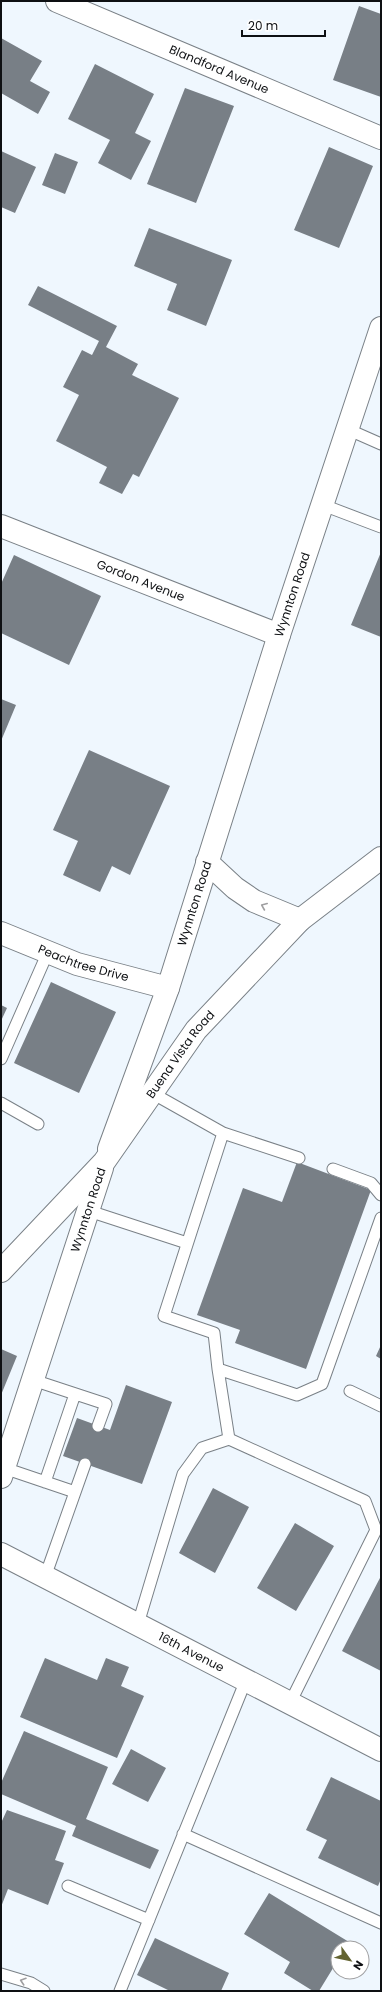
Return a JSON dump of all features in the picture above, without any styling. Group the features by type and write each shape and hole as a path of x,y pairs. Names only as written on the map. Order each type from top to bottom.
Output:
{"main road":[{"name":"Blandford Avenue","path":"57,1 381,138"},
{"name":"Wynnton Road","path":"2,1473 104,1162 168,988 279,635 381,328"},
{"name":"Gordon Avenue","path":"1,526 279,635"},
{"name":"Buena Vista Road","path":"1,1271 104,1162 196,1030 300,920 381,858"},
{"path":"207,862 235,888 254,902 300,920"},
{"name":"Peachtree Drive","path":"1,933 77,964 168,988"},
{"name":"16th Avenue","path":"1,1554 381,1750"}],"lane":[{"path":"347,429 381,444"},
{"path":"323,505 381,528"},
{"path":"1,1059 48,952"},
{"path":"152,1093 223,1133 299,1158"},
{"path":"1,1103 38,1124"},
{"path":"223,1133 164,1316 214,1333 229,1439"},
{"path":"333,1169 371,1182 381,1195"},
{"path":"88,1211 188,1243"},
{"path":"218,1369 297,1396 322,1384 381,1218"},
{"path":"33,1380 106,1404 98,1426"},
{"path":"350,1391 381,1406"},
{"path":"45,1482 76,1394"},
{"path":"138,1624 183,1474 202,1448 229,1439 365,1501 376,1530 290,1703"},
{"path":"45,1577 85,1464"},
{"path":"2,1473 45,1482 75,1492"},
{"path":"120,1991 246,1680"},
{"path":"183,1834 381,1924"},
{"path":"68,1886 149,1920"},
{"path":"1,1974 31,1983 44,1991"}],"building":[{"path":"359,6 381,14 381,97 333,80"},
{"path":"1,38 42,61 30,81 50,92 38,114 1,93"},
{"path":"95,64 154,94 135,133 151,141 131,180 98,163 110,140 68,119"},
{"path":"185,88 234,106 196,203 147,184"},
{"path":"329,147 373,166 339,248 294,230"},
{"path":"1,151 36,167 15,213 1,207"},
{"path":"55,153 78,162 65,194 42,185"},
{"path":"149,228 232,260 206,326 167,310 177,284 134,266"},
{"path":"38,286 117,326 106,347 138,364 132,375 179,398 139,477 133,474 122,494 99,483 107,467 56,441 79,395 63,387 82,350 92,355 99,341 28,305"},
{"path":"381,552 381,637 351,625"},
{"path":"14,555 101,596 69,665 1,633 1,584"},
{"path":"1,699 16,705 1,741"},
{"path":"89,750 170,786 130,875 112,866 100,892 63,875 78,841 53,830"},
{"path":"51,982 116,1012 79,1093 14,1063"},
{"path":"1,1005 7,1008 1,1021"},
{"path":"297,1162 371,1190 306,1369 235,1343 240,1330 197,1315 243,1188 282,1202"},
{"path":"381,1345 381,1359 376,1356"},
{"path":"1,1349 17,1356 1,1395"},
{"path":"126,1385 172,1402 142,1484 63,1456 77,1418 110,1430"},
{"path":"213,1488 249,1507 215,1573 179,1553"},
{"path":"295,1523 334,1546 296,1611 257,1588"},
{"path":"381,1576 381,1671 342,1651"},
{"path":"45,1658 97,1680 106,1658 129,1667 121,1686 144,1696 117,1758 20,1717"},
{"path":"24,1731 108,1767 86,1819 159,1850 150,1869 72,1836 76,1826 1,1794 1,1783"},
{"path":"131,1749 166,1768 148,1802 112,1784"},
{"path":"331,1777 381,1801 381,1879 378,1886 318,1858 327,1840 306,1830"},
{"path":"7,1810 66,1831 55,1860 64,1863 48,1905 8,1889 1,1907 1,1823"},
{"path":"269,1893 346,1940 330,1940 330,1973 319,1991 313,1991 284,1973 290,1962 244,1934"},
{"path":"155,1938 229,1973 221,1991 170,1991 137,1975"}]}
